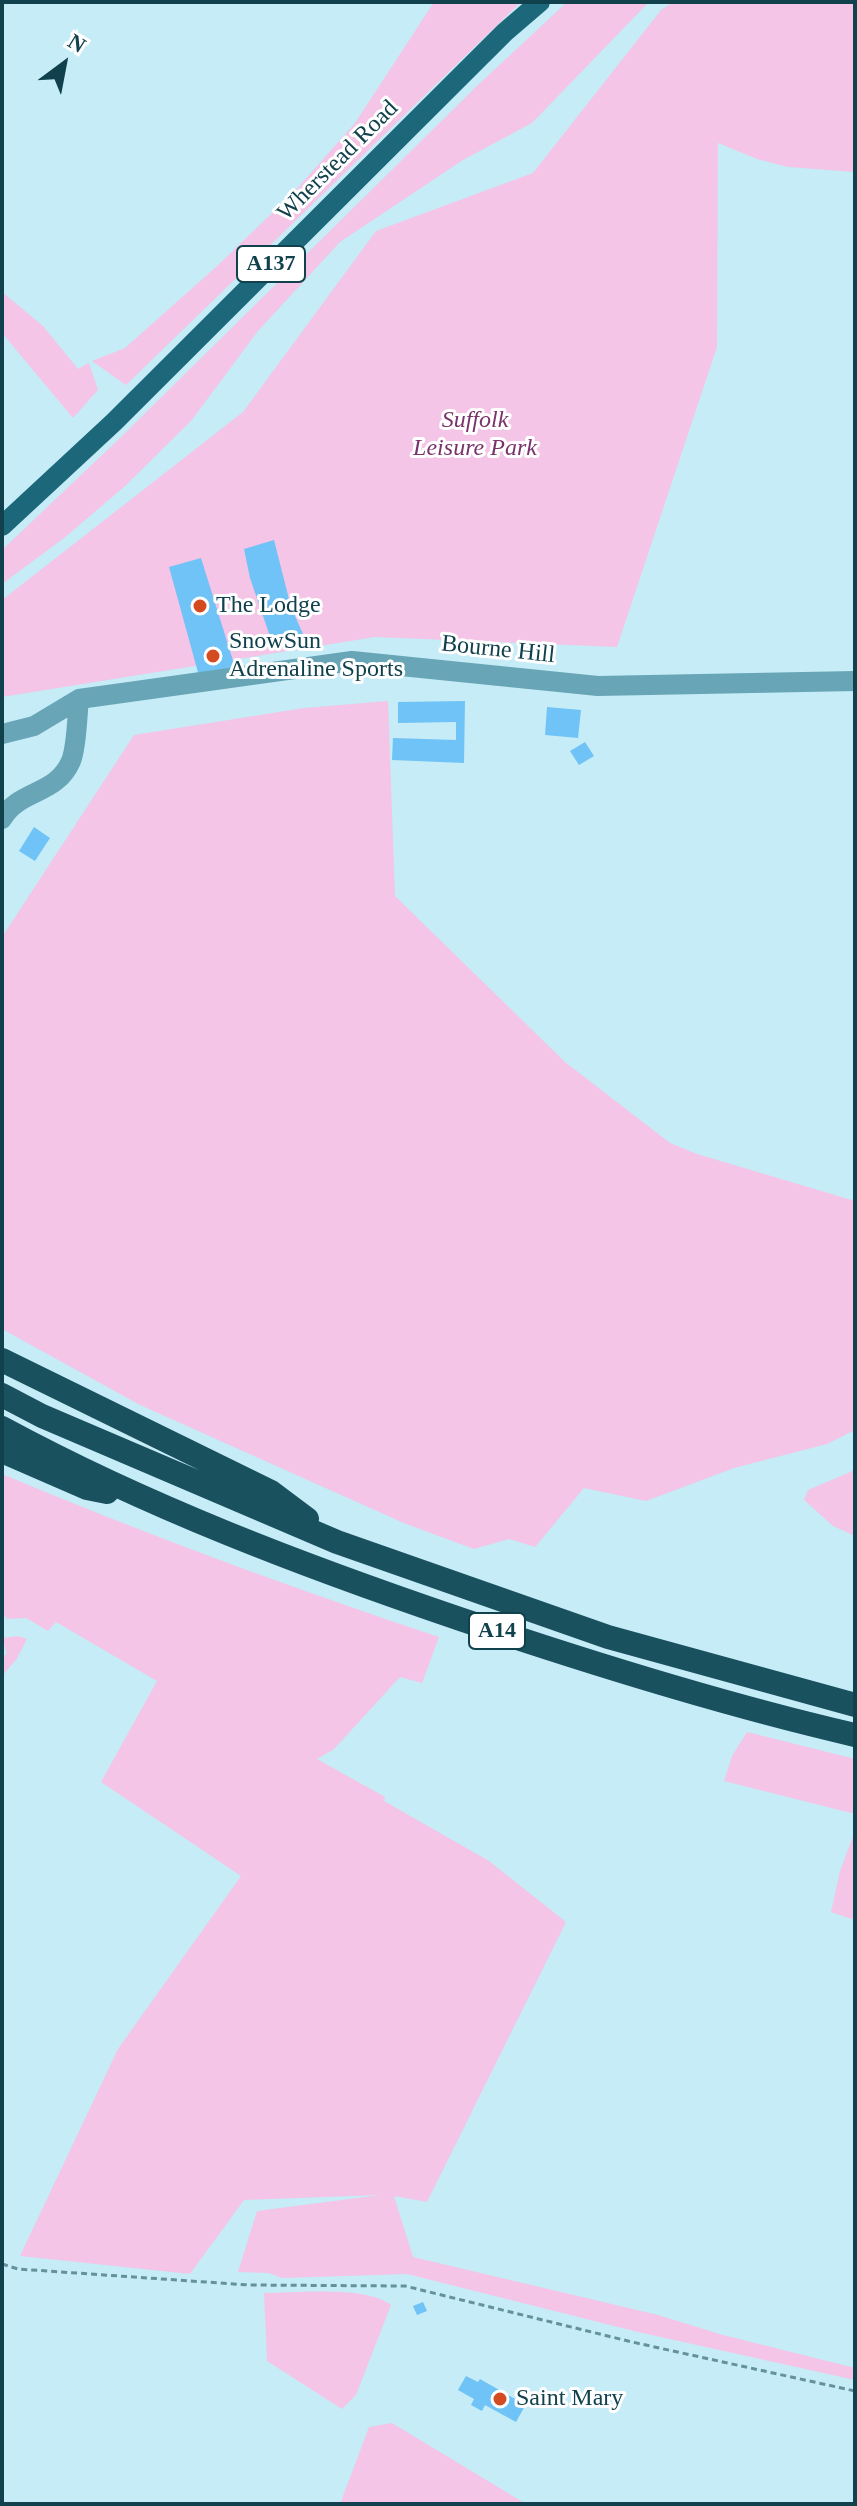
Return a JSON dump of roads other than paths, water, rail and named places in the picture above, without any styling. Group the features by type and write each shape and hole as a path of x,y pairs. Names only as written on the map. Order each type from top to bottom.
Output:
{"highway":[{"name":"A14","path":"2,1360 271,1492 337,1542"},
{"name":"A14","path":"2,1395 42,1416 337,1542 608,1637 855,1705"},
{"name":"A14","path":"2,1428 148,1499 325,1573 565,1654 855,1735"},
{"name":"A14","path":"2,1451 87,1488 148,1499"}],"main road":[{"name":"Wherstead Road","path":"2,526 114,422 505,32 540,2"}],"street":[{"name":"Bourne Hill","path":"2,734 34,726 79,699 352,661 598,686 855,681"},
{"path":"2,819 10,805 54,784 71,760 79,699"}],"place":[{"name":"The Lodge","path":"200,606"},
{"name":"SnowSun Adrenaline Sports","path":"213,656"},
{"name":"Saint Mary","path":"500,2399"}],"park label":[{"name":"Suffolk Leisure Park","path":"475,435"}]}
